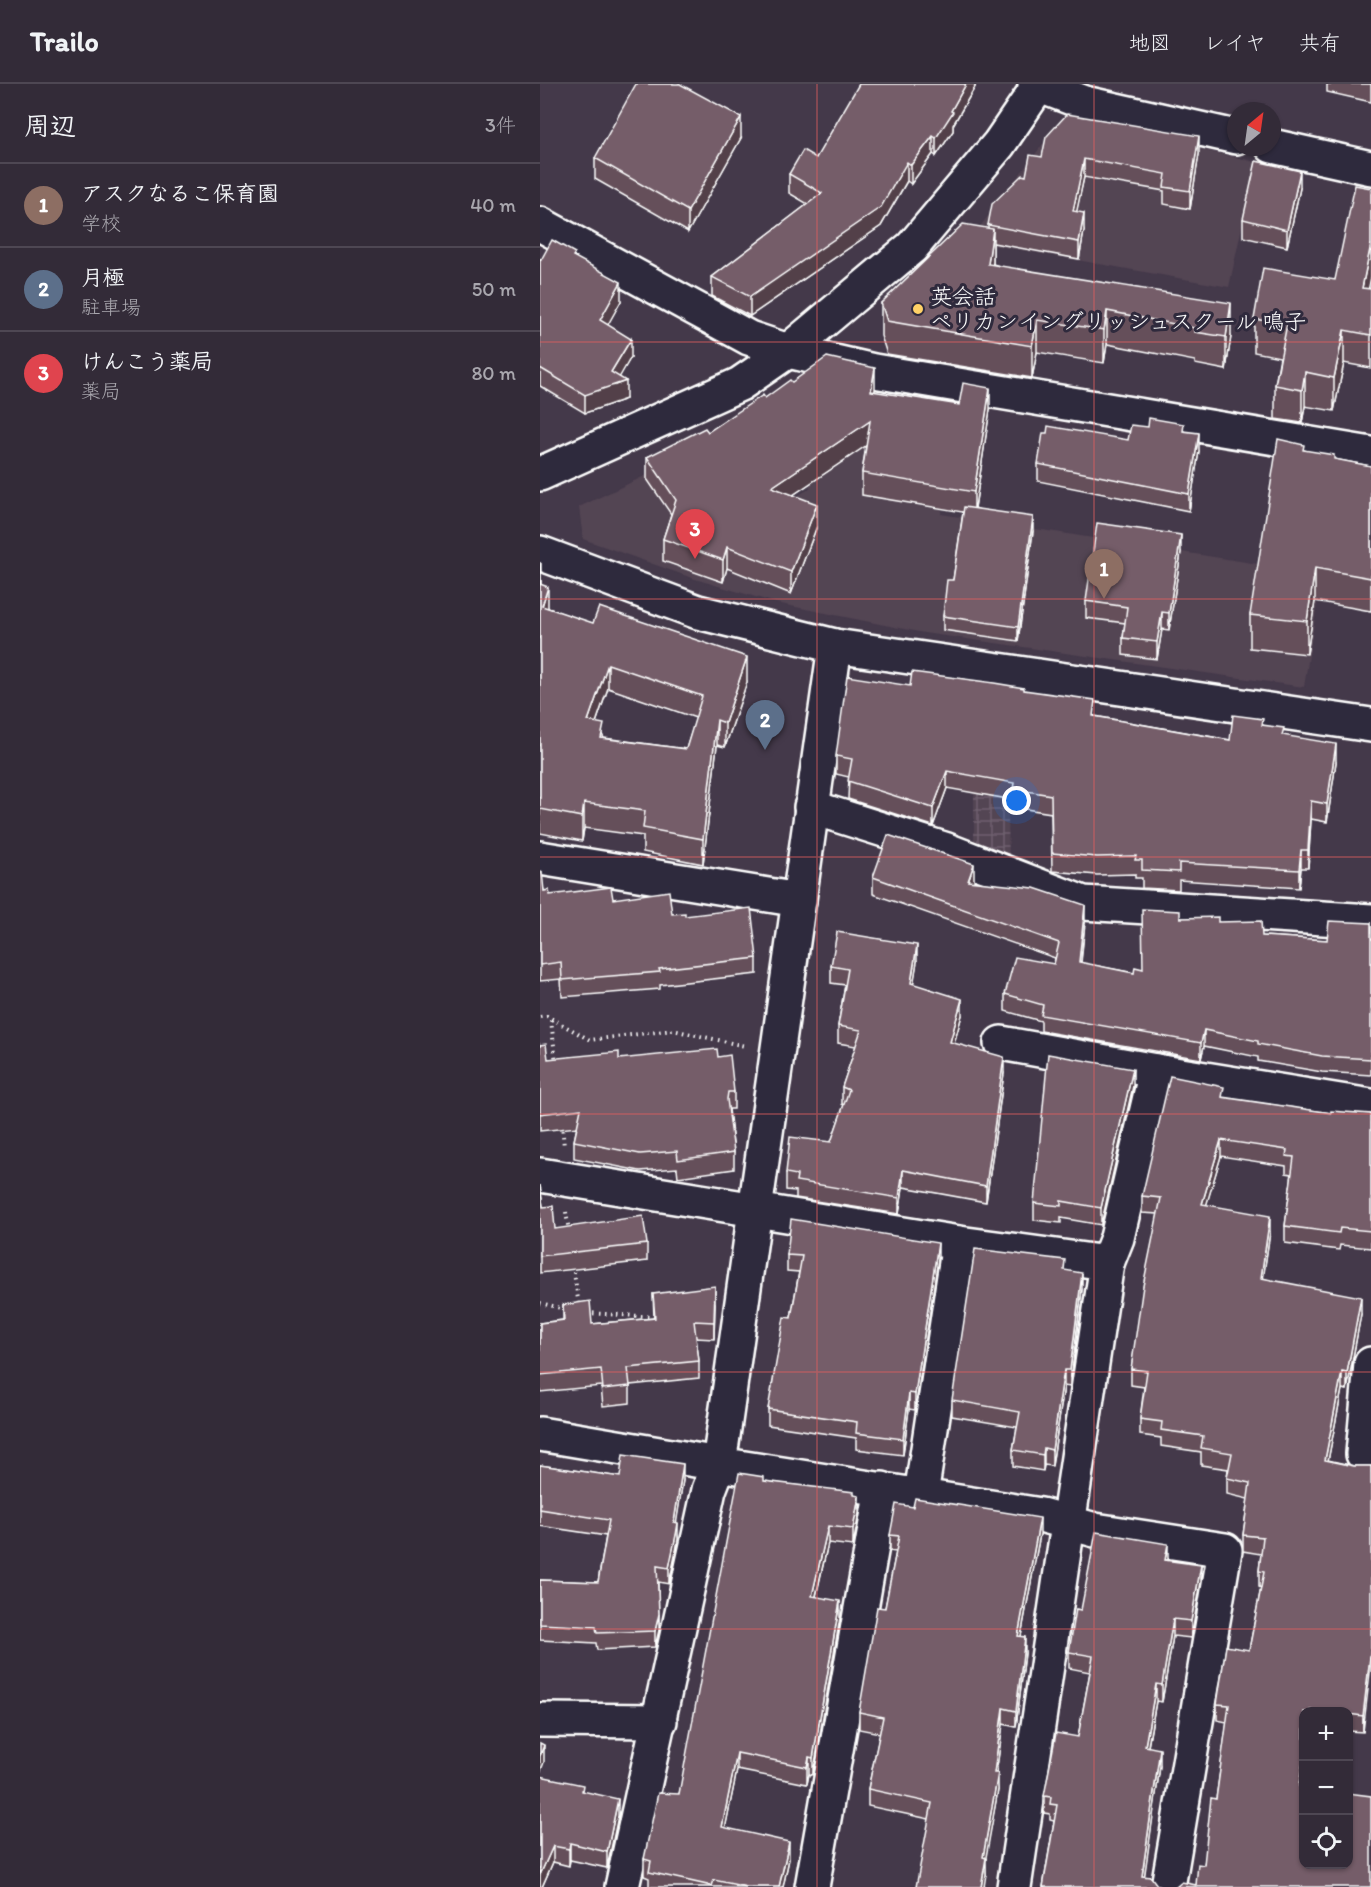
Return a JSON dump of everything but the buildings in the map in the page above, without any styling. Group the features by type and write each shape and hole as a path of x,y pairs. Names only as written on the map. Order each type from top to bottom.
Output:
{"street":[{"path":"540,474 740,384 788,351 912,247 999,144 1038,85 1085,103 1227,135"},
{"path":"1281,148 1371,168"},
{"path":"540,224 749,338 788,351 874,371 1371,454"},
{"path":"540,553 698,612 835,646 1371,725"},
{"path":"622,1887 709,1490 719,1464 757,1209 835,646"},
{"path":"811,807 944,849 1083,903 1371,921"},
{"path":"540,858 799,900"},
{"path":"1001,1043 1371,1106"},
{"path":"1014,1887 1107,1263 1116,1238 1156,1071"},
{"path":"556,1178 958,1243 1107,1263"},
{"path":"921,1495 958,1243"},
{"path":"1371,1364 1363,1454 1371,1454"},
{"path":"540,1434 1041,1515 1069,1524 1225,1550 1168,1887"},
{"path":"812,1887 882,1489"},
{"path":"540,1720 660,1721"}],"path":[{"path":"540,1017 547,1016 590,1040 673,1030 755,1048 779,1050"},
{"path":"551,1019 557,1075"},
{"path":"562,1120 556,1178 569,1237"},
{"path":"572,1258 580,1313 662,1317"},
{"path":"540,1303 570,1311"}],"shaded area":[{"path":"1077,121 1256,162 1229,287 969,241 1055,128"},
{"path":"825,373 957,395 941,514 1322,574 1304,687 924,633 776,603 695,579 583,539 579,507 685,457 756,519 811,488 760,413"},
{"path":"991,697 1026,702 1008,808 1009,868 974,855 974,796"}],"place":[{"name":"英会話 ペリカンイングリッシュスクール 鳴子","path":"918,309"},
{"name":"けんこう薬局","path":"695,559"},
{"name":"アスクなるこ保育園","path":"1104,599"},
{"name":"月極","path":"765,750"}]}
